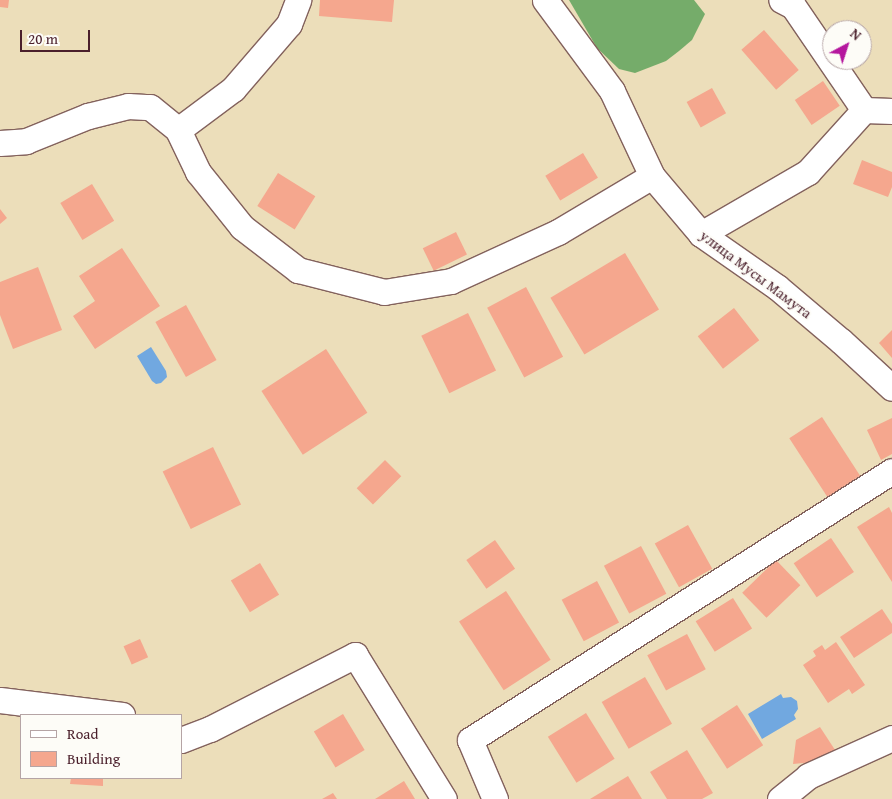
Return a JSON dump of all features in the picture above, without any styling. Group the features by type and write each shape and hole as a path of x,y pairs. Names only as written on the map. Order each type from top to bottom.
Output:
{"street":[{"path":"178,130 233,89 289,24 298,0"},
{"name":"улица Мусы Мамута","path":"545,0 612,91 652,176 701,234 777,287 841,341 892,388"},
{"path":"781,0 793,6 864,110"},
{"path":"0,143 26,141 88,116 128,106 150,107 178,130 198,172 242,227 298,270 384,292 451,281 558,232 652,176"},
{"path":"701,234 808,172 864,110 892,111"},
{"path":"495,799 470,740 892,471"},
{"path":"182,740 210,729 355,655 444,799"},
{"path":"0,700 114,714"},
{"path":"780,799 808,776 892,738"}],"green space":[{"path":"569,0 694,0 705,14 692,40 679,51 666,61 635,73 619,69 597,48"}],"water":[{"path":"151,347 166,371 167,377 161,383 156,384 152,381 137,356"},
{"path":"781,694 783,698 791,697 797,701 798,709 794,715 796,719 762,739 748,714"}],"building":[{"path":"0,0 9,0 8,8 0,7"},
{"path":"320,0 394,0 392,22 319,16"},
{"path":"764,30 799,70 776,90 741,50"},
{"path":"823,81 840,106 812,125 795,100"},
{"path":"712,88 726,113 701,127 687,102"},
{"path":"583,153 598,178 560,201 545,176"},
{"path":"862,160 892,172 892,187 888,197 853,184"},
{"path":"278,173 315,196 295,229 257,206"},
{"path":"92,184 114,221 82,240 60,203"},
{"path":"0,209 7,218 0,224"},
{"path":"456,232 467,254 434,271 423,248"},
{"path":"122,248 160,306 95,349 73,316 95,301 79,276"},
{"path":"625,253 659,310 584,354 550,298"},
{"path":"38,267 62,330 13,349 0,315 0,282"},
{"path":"526,287 563,357 524,377 487,308"},
{"path":"186,305 217,360 186,377 155,322"},
{"path":"734,308 759,340 723,369 698,336"},
{"path":"468,313 496,371 449,393 421,336"},
{"path":"892,330 892,358 879,343"},
{"path":"326,349 367,413 303,455 261,391"},
{"path":"822,417 860,476 827,497 789,438"},
{"path":"892,418 892,454 881,460 867,430"},
{"path":"213,447 241,505 191,529 163,472"},
{"path":"385,460 401,476 373,505 357,488"},
{"path":"889,507 892,513 892,582 857,527"},
{"path":"688,525 712,569 679,587 655,543"},
{"path":"831,538 854,572 817,597 794,563"},
{"path":"495,540 515,569 486,589 466,560"},
{"path":"641,546 666,594 629,613 604,566"},
{"path":"776,560 800,585 767,618 742,593"},
{"path":"260,563 279,595 250,612 231,581"},
{"path":"597,581 619,622 584,641 562,600"},
{"path":"506,591 551,660 504,690 459,621"},
{"path":"733,598 752,629 715,652 696,621"},
{"path":"882,609 892,624 892,633 854,658 840,637"},
{"path":"687,634 706,669 666,690 647,655"},
{"path":"140,639 148,657 132,665 124,646"},
{"path":"836,642 865,685 852,694 849,689 828,703 803,665 816,656 813,651 822,645 825,650"},
{"path":"645,677 672,724 629,749 602,702"},
{"path":"737,705 763,745 727,769 701,728"},
{"path":"586,713 615,759 576,783 548,737"},
{"path":"343,714 365,750 335,768 314,732"},
{"path":"820,727 837,753 824,761 793,764 796,740"},
{"path":"687,750 713,793 702,799 667,799 650,772"},
{"path":"628,776 642,799 590,799"},
{"path":"71,779 103,779 103,786 70,784"},
{"path":"404,781 415,799 375,799"},
{"path":"333,793 337,799 322,799"}]}
